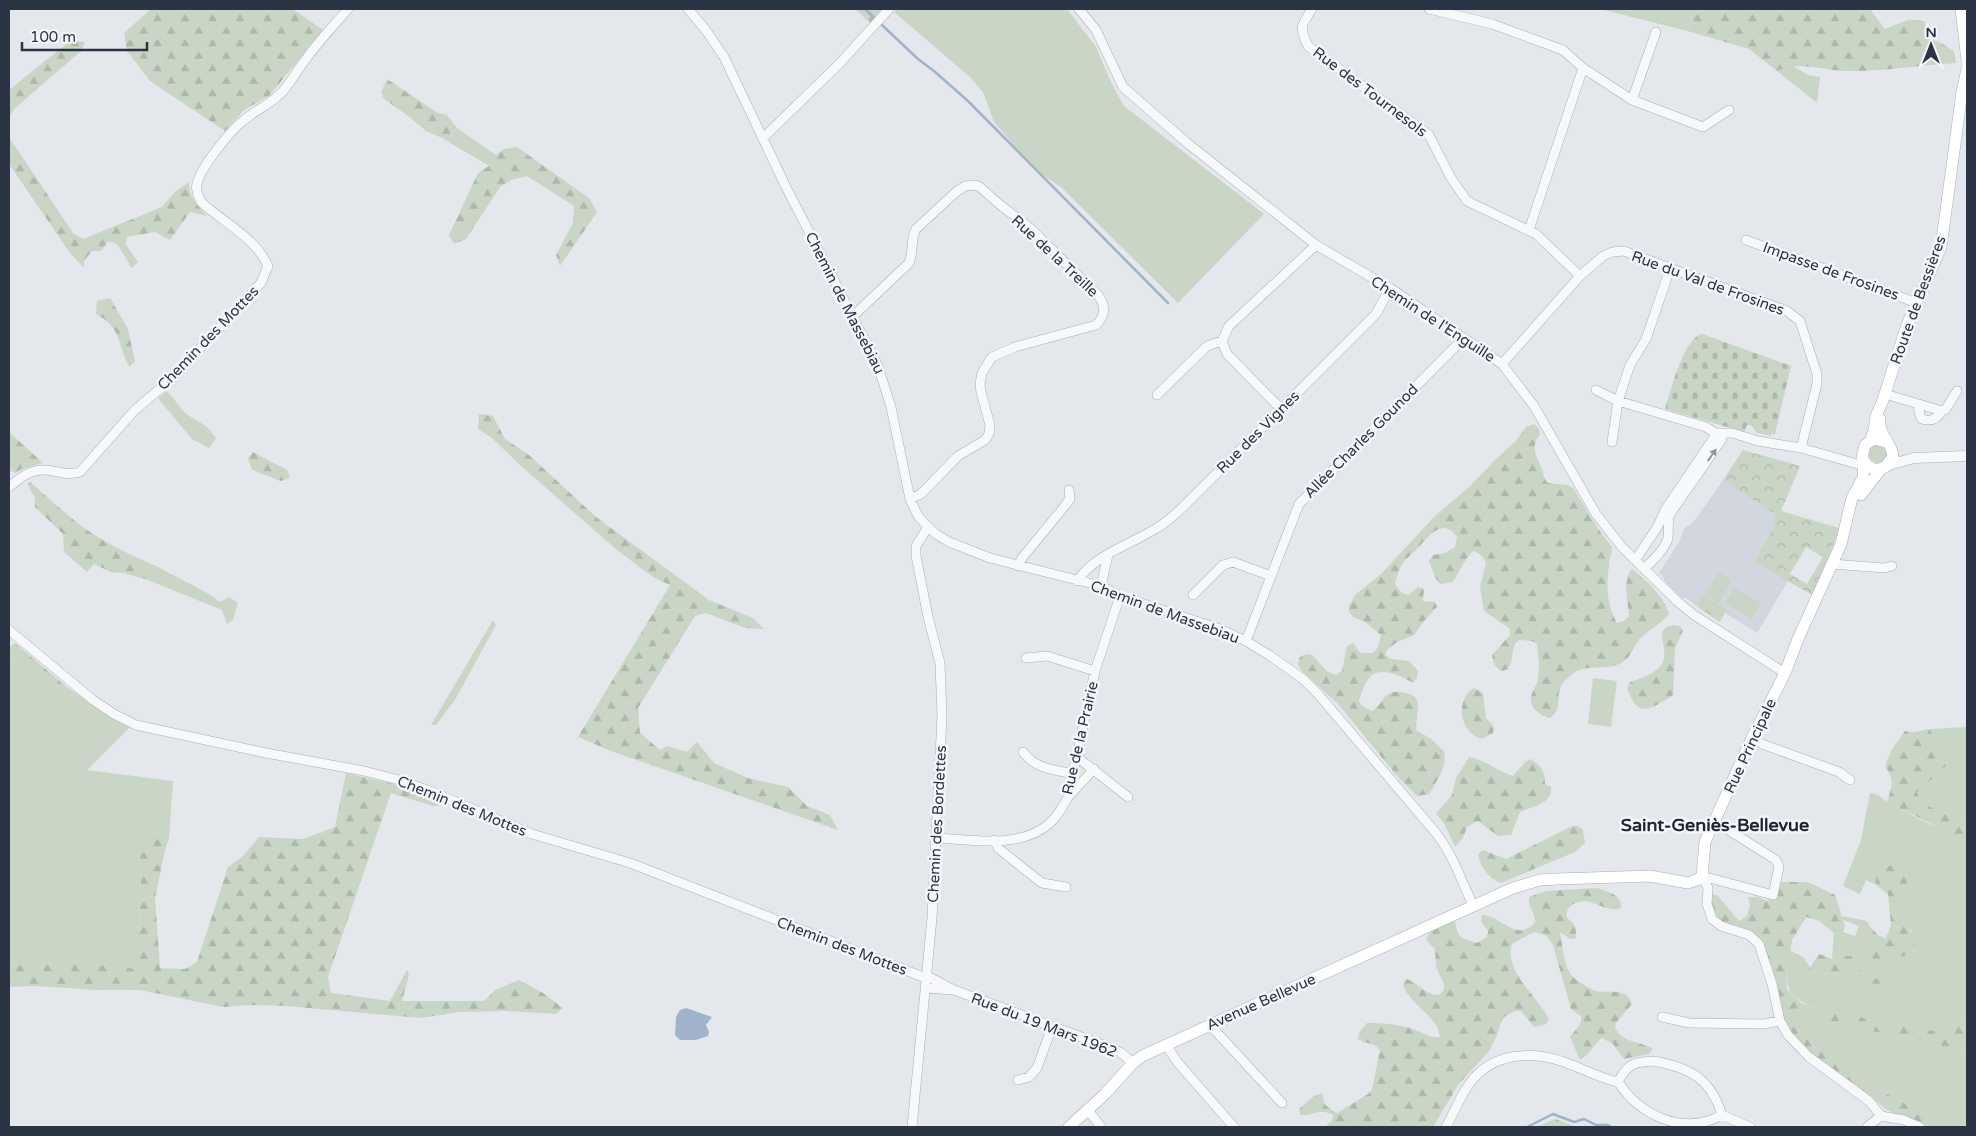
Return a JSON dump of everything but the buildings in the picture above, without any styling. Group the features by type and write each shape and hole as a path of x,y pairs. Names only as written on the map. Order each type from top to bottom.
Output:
{"main road":[{"name":"Route de Bessières","path":"1867,444 1874,431 1876,416 1902,340 1916,303 1936,260 1945,228 1962,92 1967,69 1961,9"},
{"name":"Route de Bessières","path":"1879,411 1880,429 1889,445"},
{"path":"1878,439 1889,445 1893,457 1885,467 1865,465 1867,444 1878,439"},
{"name":"Rue Principale","path":"1702,876 1705,842 1751,740 1785,673 1798,639 1832,564 1845,533 1852,498 1863,478 1865,465"},
{"name":"Rue Principale","path":"1850,510 1876,474 1885,467"},
{"path":"1473,905 1513,888 1540,880 1650,876 1688,883 1702,876"},
{"name":"Avenue Bellevue","path":"1069,1127 1142,1056 1473,905"}],"street":[{"name":"Chemin des Mottes","path":"9,487 27,474 37,470 71,474 80,472 134,411 170,380 262,283 268,266 264,257 255,246 201,202 196,185 200,175 234,129 242,121 272,102 284,90 307,58 348,9"},
{"name":"Chemin de Massebiau","path":"688,9 705,29 724,57 786,187 870,349 885,384 910,499 918,516 936,534 949,542 990,558 1101,586 1120,596 1187,617 1246,641 1286,666 1303,679 1324,702 1447,846 1473,905"},
{"path":"764,138 840,63 889,9"},
{"name":"Chemin de l'Enguille","path":"1079,9 1096,30 1123,87 1186,142 1316,245 1390,288 1502,364 1538,413 1602,523 1634,559 1694,615 1785,673"},
{"name":"Rue des Tournesols","path":"1312,9 1303,22 1301,33 1308,46 1429,135 1451,178 1467,201 1529,230"},
{"path":"1429,9 1492,24 1563,50 1583,68 1632,100 1703,127 1729,110"},
{"path":"1632,100 1656,32"},
{"path":"1580,276 1536,234 1529,230 1583,68"},
{"name":"Rue de la Treille","path":"852,317 909,263 912,253 913,235 916,229 956,192 969,185 980,187 1030,228 1098,294 1104,307 1104,313 1096,325 1015,348 992,357 982,373 980,384 980,392 990,425 985,440 958,456 921,494 910,499"},
{"name":"Impasse de Frosines","path":"1746,240 1916,303"},
{"path":"1157,395 1207,346 1222,341 1230,326 1316,245"},
{"name":"Rue du Val de Frosines","path":"1502,364 1580,276 1603,256 1612,252 1624,251 1788,311 1800,321 1817,374 1818,384 1801,448"},
{"path":"1612,442 1618,401 1630,365 1646,339 1670,269"},
{"name":"Rue des Vignes","path":"1077,581 1090,568 1108,555 1170,519 1376,314 1390,288"},
{"name":"Allée Charles Gounod","path":"1246,641 1299,504 1464,338"},
{"path":"1222,341 1227,354 1281,409"},
{"path":"1596,390 1618,401 1706,427 1720,436"},
{"path":"1918,404 1922,419 1933,420 1939,417 1958,392"},
{"path":"1885,394 1942,411"},
{"path":"1634,559 1658,526 1665,510 1720,436 1732,433 1743,437 1801,448 1865,465"},
{"path":"1644,569 1655,559 1666,542 1670,514 1720,436"},
{"path":"1840,459 1852,456 1867,444"},
{"path":"1889,445 1914,458"},
{"path":"1938,457 1967,450"},
{"path":"1885,467 1914,458 1967,456"},
{"path":"1018,566 1022,558 1070,499 1069,490"},
{"path":"1658,526 1668,529"},
{"name":"Chemin des Bordettes","path":"912,1127 928,978 937,838 942,683 940,663 928,617 916,556 916,546 928,527"},
{"path":"1101,586 1108,555"},
{"path":"1193,595 1228,562 1233,562 1271,576"},
{"path":"1832,564 1884,568 1892,566"},
{"name":"Rue de la Prairie","path":"937,838 994,840 1026,838 1050,823 1058,814 1068,797 1095,670 1120,596"},
{"name":"Chemin des Mottes","path":"9,630 92,700 114,714 136,724 266,753 364,771 399,780 532,834 630,863 928,978"},
{"path":"1026,658 1047,656 1095,670"},
{"path":"1751,740 1839,772 1850,780"},
{"path":"1023,752 1029,760 1038,766 1073,774"},
{"path":"1077,757 1128,797"},
{"path":"1068,797 1094,769"},
{"path":"1702,876 1773,895 1779,867 1776,860 1714,821"},
{"path":"994,840 999,848 1042,883 1066,887"},
{"path":"1702,876 1708,888 1707,904 1712,918 1721,926 1749,935 1759,944 1772,984 1780,1021 1788,1035 1809,1057 1869,1102 1881,1116 1904,1120 1920,1127"},
{"name":"Rue du 19 Mars 1962","path":"928,978 932,978 954,990 1111,1048 1120,1052 1133,1063"},
{"name":"Rue du 19 Mars 1962","path":"927,988 954,990"},
{"path":"1662,1017 1689,1023 1764,1024 1780,1021"},
{"path":"1210,1025 1282,1103"},
{"path":"1018,1080 1029,1077 1037,1068 1052,1027"},
{"path":"1166,1045 1178,1063 1234,1127"},
{"path":"1446,1127 1469,1084 1481,1069 1504,1058 1522,1055 1563,1061 1618,1082 1635,1103 1657,1123 1694,1125 1710,1123 1722,1115"},
{"path":"1618,1082 1629,1066 1638,1062 1654,1061 1671,1064 1687,1070 1709,1086 1716,1097 1722,1115 1750,1127"},
{"path":"1088,1110 1100,1127"},
{"path":"1867,1127 1881,1116"}],"shaded area":[{"path":"1723,480 1775,513 1774,526 1754,562 1788,581 1757,633 1725,613 1720,622 1716,620 1686,598 1682,598 1664,581 1664,578 1659,573 1679,542 1684,529 1695,520"}],"green space":[{"path":"151,9 293,9 323,30 270,95 244,110 225,131 150,81 127,51 124,33"},
{"path":"855,9 883,9 870,23"},
{"path":"897,9 1067,9 1096,47 1124,106 1264,214 1178,303 1061,187 1035,170 994,122 983,92 970,77 894,12"},
{"path":"1600,9 1690,10 1691,32"},
{"path":"1683,9 1870,9 1885,29 1908,20 1924,21 1934,39 1954,51 1956,63 1845,71 1802,66 1777,71 1749,49 1691,32 1690,11"},
{"path":"70,41 85,42 81,51 14,109 9,117 9,90"},
{"path":"1793,66 1808,75 1820,77 1817,103 1777,71"},
{"path":"387,79 438,113 447,115 457,128 450,137 448,135 442,138 426,131 384,99 381,92"},
{"path":"457,128 496,155 489,166 442,138 448,135 451,137"},
{"path":"9,137 73,233 83,239 162,207 174,193 189,182 192,196 207,216 190,212 170,240 155,232 127,237 126,245 138,262 132,268 117,244 108,241 101,251 92,251 84,261 84,268 70,253 9,164"},
{"path":"517,147 589,198 597,212 560,266 556,255 573,223 574,206 527,176 511,180 500,187 466,239 454,244 449,235 478,173 489,166 496,155 504,149"},
{"path":"110,298 128,329 135,362 129,366 115,331 104,319 96,314 97,301"},
{"path":"1702,334 1791,366 1775,434 1772,433 1771,436 1757,433 1751,425 1747,425 1744,432 1665,409 1684,355 1695,337"},
{"path":"167,391 186,414 206,426 216,438 209,448 192,439 158,398"},
{"path":"479,414 493,416 505,439 529,455 596,517 709,600 753,618 764,629 745,628 706,613 695,616 638,708 640,733 660,750 668,746 687,752 697,742 714,763 748,778 788,787 807,806 830,815 838,830 611,751 578,737 670,585 653,577 618,551 493,439 478,429"},
{"path":"1534,424 1539,429 1540,435 1535,444 1535,449 1544,478 1548,483 1568,485 1573,488 1612,547 1608,588 1609,603 1617,623 1624,621 1629,616 1626,585 1632,569 1643,577 1660,596 1669,614 1640,639 1630,655 1621,663 1615,666 1582,669 1570,676 1560,689 1558,707 1554,715 1550,718 1547,717 1536,711 1531,701 1539,675 1537,644 1532,641 1519,640 1514,645 1508,669 1502,671 1494,663 1492,655 1510,635 1510,629 1484,611 1480,587 1486,563 1478,553 1473,551 1453,582 1441,584 1436,579 1429,561 1433,555 1445,553 1455,547 1457,537 1446,528 1441,528 1431,534 1403,563 1395,584 1402,593 1408,595 1418,587 1424,589 1423,601 1435,602 1437,607 1414,635 1397,642 1387,650 1385,655 1391,659 1409,661 1418,671 1417,678 1413,683 1387,672 1376,673 1367,680 1359,700 1361,705 1372,711 1390,693 1403,692 1416,698 1418,704 1416,730 1431,739 1444,751 1445,758 1442,770 1429,794 1417,796 1397,776 1339,705 1301,670 1298,664 1299,658 1310,655 1326,670 1337,675 1342,671 1347,646 1353,643 1360,653 1373,653 1378,647 1381,635 1365,622 1353,617 1349,612 1349,606 1355,595 1381,574 1435,516 1468,488 1515,442 1526,427"},
{"path":"9,432 43,463 15,473 9,470"},
{"path":"1878,445 1884,448 1887,454 1884,460 1878,463 1872,460 1869,454 1872,448"},
{"path":"1743,450 1800,466 1781,511 1839,528 1812,595 1754,562 1774,526 1775,514 1723,480","holes":["1806,547 1823,557 1807,584 1790,574"]},
{"path":"253,452 287,470 290,478 281,481 252,470 248,459"},
{"path":"30,482 90,532 106,542 156,566 148,580 124,573 111,572 94,564 87,572 64,552 63,534 35,507 35,498 27,484"},
{"path":"156,566 211,595 220,602 229,597 238,603 233,620 227,624 222,610 148,580"},
{"path":"1719,572 1732,580 1719,603 1705,595"},
{"path":"1734,588 1761,603 1752,619 1725,603"},
{"path":"1702,595 1727,609 1720,622 1697,606"},
{"path":"493,620 496,625 455,700 436,725 431,725"},
{"path":"1680,626 1683,631 1675,648 1673,695 1652,707 1641,708 1631,698 1627,688 1630,682 1650,674 1662,663 1664,653 1662,633 1668,627"},
{"path":"15,643 68,688 53,686 13,659 9,663 9,647"},
{"path":"13,659 53,686 68,688 115,720 130,727 87,770 173,781 169,839 149,832 137,847 141,861 138,969 61,961 9,967 9,663"},
{"path":"1593,678 1617,681 1611,727 1588,724"},
{"path":"1474,688 1483,693 1486,718 1494,727 1493,733 1482,739 1469,731 1462,716 1464,700"},
{"path":"1967,727 1967,822 1923,804 1917,791 1948,764 1942,746 1929,729"},
{"path":"1929,729 1942,746 1948,764 1917,792 1923,804 1967,822 1967,839 1954,835 1887,802 1892,784 1885,766 1892,749 1905,731 1915,732"},
{"path":"1469,757 1480,760 1513,776 1525,762 1531,759 1542,769 1545,784 1551,787 1551,792 1549,797 1541,804 1520,812 1511,835 1498,836 1478,821 1467,827 1463,838 1455,847 1444,823 1436,814 1452,795 1456,778"},
{"path":"346,773 394,784 446,805 433,806 391,793 328,977 331,993 390,1001 407,970 409,975 402,1001 484,1001 495,990 519,980 543,993 563,1008 556,1014 506,1011 460,1012 420,1018 286,1006 250,1005 223,1007 140,990 97,990 36,986 9,987 9,967 61,961 138,969 141,862 137,847 149,832 169,839 155,898 160,968 185,969 197,962 228,867 243,856 259,837 303,839 335,827"},
{"path":"1870,793 1928,823 1967,839 1967,1014 1962,1022 1943,1032 1875,1022 1852,1014 1840,1004 1821,1011 1800,1000 1789,989 1787,973 1789,950 1803,957 1810,967 1809,969 1818,975 1840,973 1855,980 1887,984 1854,968 1842,956 1832,959 1834,933 1843,932 1855,936 1859,926 1843,920 1842,916 1867,921 1870,927 1866,941 1871,958 1879,962 1911,954 1912,931 1902,924 1898,913 1899,901 1909,880 1897,862 1876,871 1876,885 1866,880 1860,894 1843,886 1861,840"},
{"path":"1572,826 1578,826 1583,830 1585,843 1575,852 1501,883 1489,875 1481,863 1478,854 1483,850 1506,859"},
{"path":"1897,862 1906,868 1909,880 1900,896 1898,914 1900,920 1916,941 1911,954 1879,962 1871,958 1866,941 1870,927 1879,936 1886,938 1891,925 1888,894 1876,885 1876,871"},
{"path":"1781,882 1808,882 1835,895 1845,926 1843,932 1834,933 1819,921 1806,917 1792,940 1786,976 1787,989 1801,1003 1821,1011 1840,1004 1852,1014 1875,1022 1943,1032 1962,1022 1967,1014 1967,1054 1951,1048 1895,1035 1833,1025 1794,1008 1794,1023 1813,1046 1835,1059 1861,1080 1926,1115 1928,1119 1925,1126 1887,1110 1856,1085 1822,1063 1801,1045 1784,1024 1752,932 1723,922 1712,905 1710,895 1717,895 1739,921 1747,916 1750,905 1748,897 1758,897 1767,901 1773,897"},
{"path":"1597,888 1610,892 1617,897 1621,903 1621,908 1608,908 1583,901 1569,907 1567,918 1575,926 1576,938 1570,939 1560,932 1565,962 1573,977 1587,987 1601,992 1622,993 1629,998 1632,1004 1616,1023 1615,1028 1618,1033 1627,1039 1653,1049 1649,1054 1624,1059 1613,1044 1602,1038 1580,1060 1570,1037 1580,1025 1581,1016 1571,1009 1553,945 1546,935 1534,932 1512,944 1512,964 1549,1019 1546,1024 1534,1027 1521,1011 1515,1011 1504,1017 1489,1051 1458,1085 1433,1127 1325,1127 1332,1121 1333,1115 1320,1112 1300,1115 1299,1109 1314,1096 1323,1093 1323,1100 1326,1105 1337,1113 1368,1094 1372,1089 1380,1050 1375,1045 1358,1039 1359,1033 1367,1023 1399,1026 1414,1029 1433,1037 1440,1037 1439,1030 1435,1024 1412,999 1403,985 1406,979 1430,993 1439,995 1444,990 1444,984 1436,967 1435,949 1426,940 1434,930 1454,920 1461,937 1477,943 1487,937 1488,931 1481,921 1482,915 1495,919 1509,927 1522,930 1529,928 1536,921 1529,903 1529,897 1546,891"},
{"path":"1819,954 1832,959 1852,956 1855,968 1887,984 1889,989 1855,980 1840,973 1818,975 1809,969"},
{"path":"1794,1008 1833,1025 1895,1035 1951,1048 1967,1054 1967,1127 1925,1126 1928,1119 1926,1115 1861,1080 1835,1059 1813,1046 1794,1023"},
{"path":"1555,1119 1577,1127 1537,1127"}],"water":[{"path":"686,1008 712,1017 706,1025 709,1032 708,1036 696,1040 680,1040 675,1035 676,1017 680,1010"}],"waterway":[{"path":"865,9 918,59 968,101 1168,303"},
{"path":"1527,1127 1553,1114 1574,1122 1584,1119 1596,1125 1608,1125 1611,1127"}],"district":[{"name":"Saint-Geniès-Bellevue","path":"1715,825"}]}
